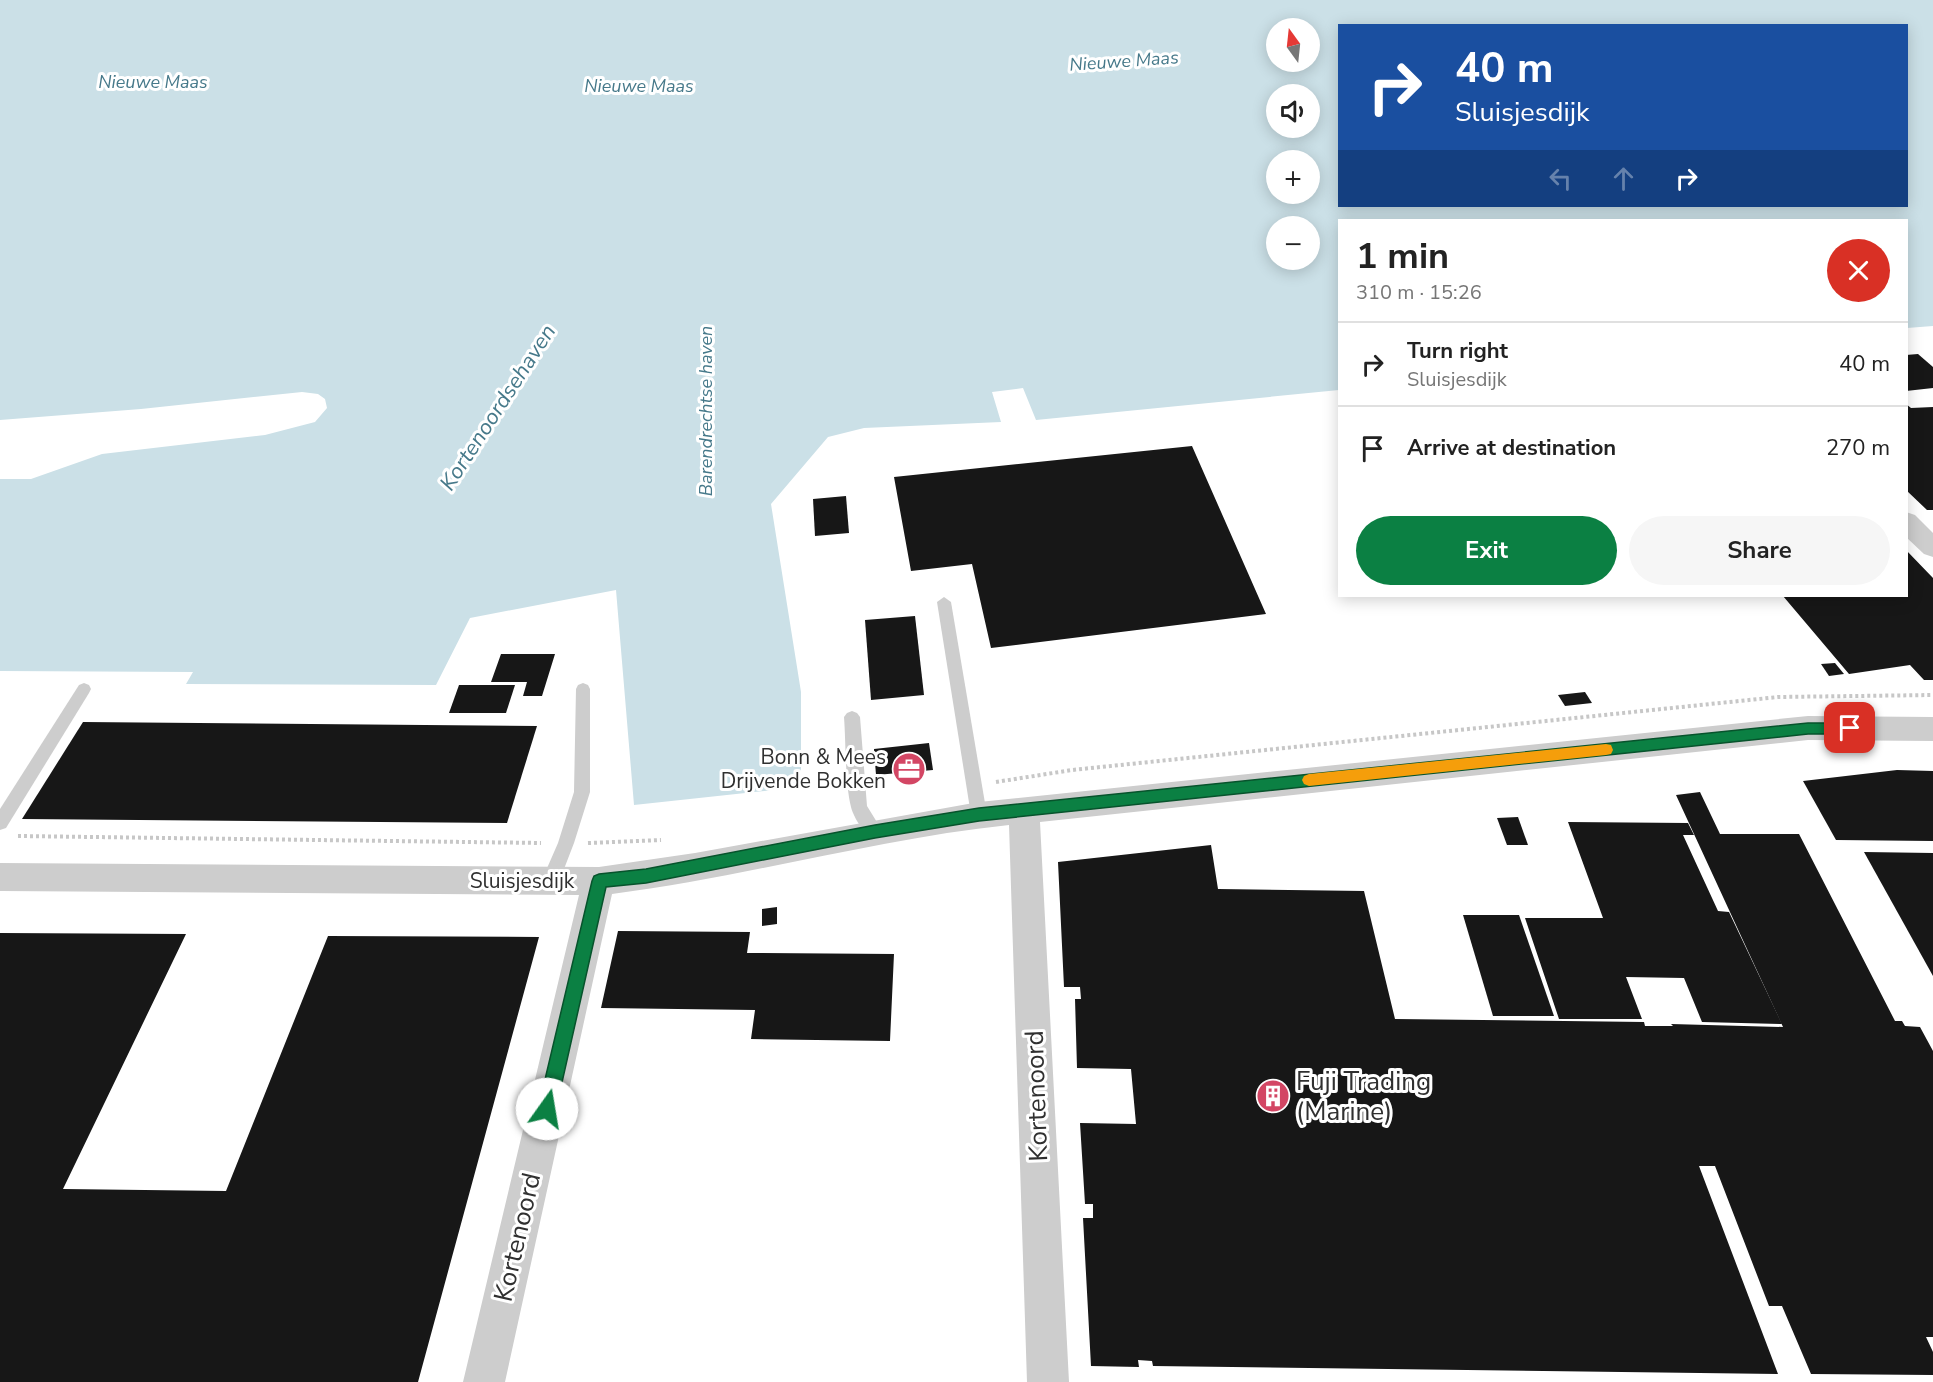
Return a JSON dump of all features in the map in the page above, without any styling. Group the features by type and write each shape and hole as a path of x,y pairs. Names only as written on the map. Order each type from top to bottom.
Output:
{"street":[{"path":"1908,523 1933,548"},
{"name":"Sluisjesdijk","path":"0,877 599,881 646,876 875,832 979,815 1808,728 1933,729"},
{"name":"Kortenoord","path":"1024,810 1048,1382"},
{"name":"Kortenoord","path":"484,1382 599,881"}],"lane":[{"path":"944,602 979,815"},
{"path":"0,822 84,689"},
{"path":"550,882 566,843 582,792 583,689"},
{"path":"852,717 859,808 875,832"}],"water":[{"path":"0,0 1933,0 1933,326 1908,328 1908,219 1338,219 1338,390 1036,420 1023,388 992,392 1001,422 864,428 828,437 771,504 801,692 801,787 634,805 616,590 470,618 436,685 186,684 193,672 0,671 0,479 31,479 102,454 265,435 315,422 327,408 325,399 318,394 302,392 141,409 0,420"}],"building":[{"path":"1918,354 1933,367 1933,388 1908,391 1908,355"},
{"path":"1908,406 1911,408 1933,407 1933,510 1927,510 1908,492"},
{"path":"1192,446 1266,614 991,648 972,564 911,571 894,477"},
{"path":"846,496 849,533 815,536 813,499"},
{"path":"1908,552 1933,578 1933,680 1924,680 1910,665 1849,674 1784,597 1908,597"},
{"path":"915,616 924,695 871,700 865,620"},
{"path":"501,654 555,654 542,696 523,696 527,682 491,682"},
{"path":"1835,663 1844,674 1829,676 1821,664"},
{"path":"459,685 515,685 506,713 449,713"},
{"path":"1585,692 1592,703 1565,706 1558,695"},
{"path":"83,722 537,726 507,823 22,819"},
{"path":"929,743 933,770 876,775 874,749"},
{"path":"1897,770 1933,771 1933,841 1836,840 1803,781"},
{"path":"1700,792 1720,834 1799,834 1895,1021 1902,1021 1905,1026 1920,1027 1933,1051 1933,1337 1926,1337 1933,1352 1933,1375 1811,1374 1782,1306 1769,1306 1715,1166 1699,1166 1778,1374 1153,1366 1152,1361 1138,1360 1139,1367 1091,1366 1083,1218 1093,1218 1093,1204 1085,1204 1080,1123 1136,1124 1131,1069 1077,1068 1075,999 1081,999 1080,987 1064,987 1058,862 1211,845 1218,889 1364,891 1395,1019 1644,1022 1645,1026 1673,1026 1671,1024 1783,1027 1676,795"},
{"path":"1518,817 1528,845 1507,845 1497,818"},
{"path":"1568,822 1688,823 1694,835 1683,835 1718,911 1729,912 1782,1024 1702,1022 1684,978 1626,977 1642,1019 1559,1019 1525,918 1603,918"},
{"path":"1864,852 1933,853 1933,976"},
{"path":"777,907 777,924 762,926 762,909"},
{"path":"1463,915 1519,915 1554,1016 1493,1016"},
{"path":"618,931 750,932 747,953 894,954 890,1041 751,1039 755,1010 601,1008"},
{"path":"0,933 186,934 63,1189 226,1191 328,936 539,937 418,1382 0,1382"}],"slow traffic":[{"path":"1309,780 1606,750"}],"place":[{"name":"Bonn & Mees Drijvende Bokken","path":"909,769"},
{"name":"Fuji Trading (Marine)","path":"1273,1096"}],"route":[{"path":"547,1109 599,881 646,876 875,832 979,815 1808,728 1850,728"}],"water label":[{"name":"Nieuwe Maas","path":"1124,61"},
{"name":"Nieuwe Maas","path":"153,82"},
{"name":"Nieuwe Maas","path":"639,86"},
{"name":"Kortenoordsehaven","path":"497,407"},
{"name":"Barendrechtse haven","path":"706,411"}]}
